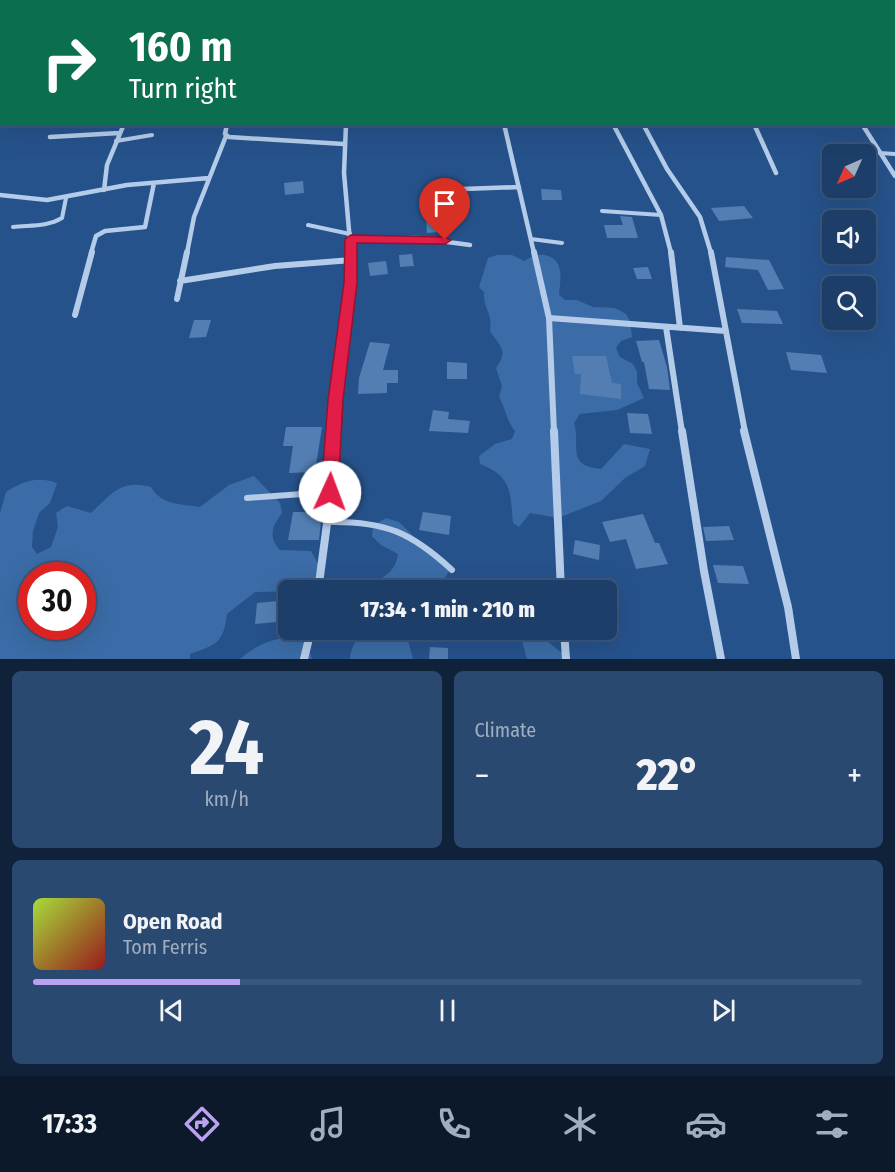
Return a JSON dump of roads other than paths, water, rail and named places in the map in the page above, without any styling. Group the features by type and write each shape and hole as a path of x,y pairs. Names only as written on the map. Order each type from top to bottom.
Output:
{"street":[{"path":"104,190 107,165 123,126"},
{"path":"177,299 194,218 226,136 227,126"},
{"path":"320,580 328,522 335,400 348,311 352,260 344,144 346,126"},
{"path":"504,126 549,318 561,580"},
{"path":"614,126 662,215 671,253 680,328"},
{"path":"644,126 667,170 703,225 710,246 746,440 788,607 796,659"},
{"path":"755,126 776,172"},
{"path":"863,126 895,176"},
{"path":"50,137 119,133"},
{"path":"226,136 344,144"},
{"path":"0,195 40,200 66,198 126,185 209,178"},
{"path":"75,315 96,236 105,231 145,227 154,183"},
{"path":"459,196 459,192 463,189 519,187"},
{"path":"351,236 424,239 470,245"},
{"path":"180,281 268,267 352,260"},
{"path":"549,318 726,331"},
{"path":"666,327 704,571 721,659"},
{"path":"304,659 309,640"},
{"path":"565,640 566,659"}],"lane":[{"path":"116,141 152,135"},
{"path":"880,153 895,154"},
{"path":"13,227 31,224 44,226 59,221 62,218 66,198"},
{"path":"602,211 662,215"},
{"path":"308,225 351,236"},
{"path":"531,239 562,243"},
{"path":"247,498 330,492"},
{"path":"328,522 369,523 400,529 426,547 452,570"}]}
